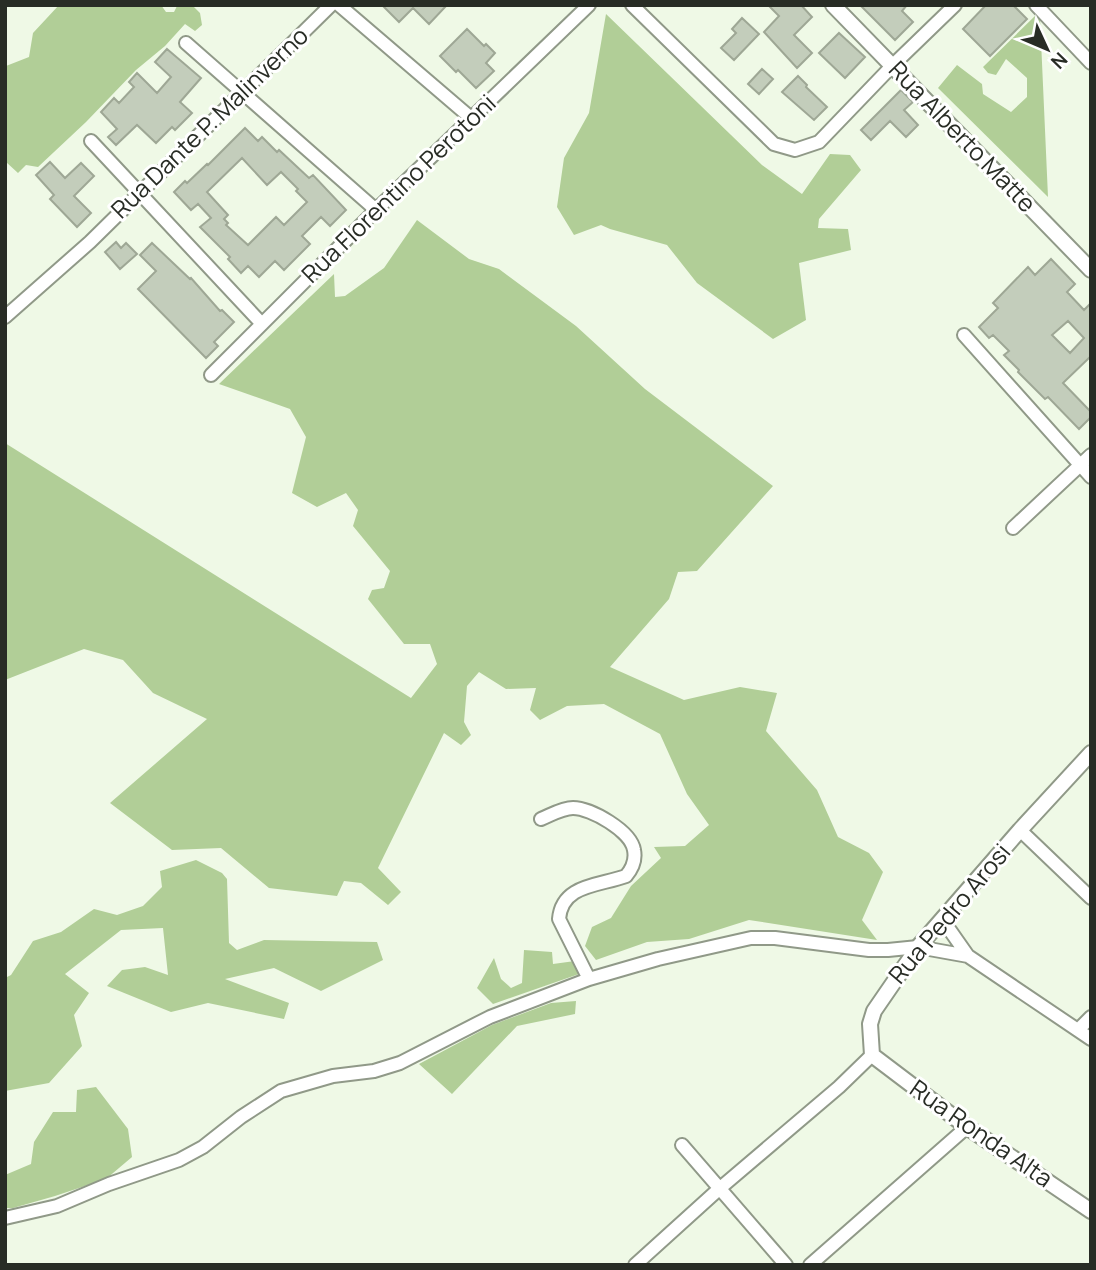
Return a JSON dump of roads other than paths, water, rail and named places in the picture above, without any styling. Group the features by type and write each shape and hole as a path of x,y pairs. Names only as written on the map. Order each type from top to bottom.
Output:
{"street":[{"name":"Rua Dante P. Malinverno","path":"5,317 90,242 331,5"},
{"path":"339,5 471,118"},
{"name":"Rua Florentino Perotoni","path":"211,374 589,5"},
{"path":"632,5 774,144 795,150 819,142 955,5"},
{"name":"Rua Alberto Matte","path":"833,5 1091,270"},
{"path":"1036,5 1091,63"},
{"path":"187,43 376,210"},
{"path":"91,141 262,324"},
{"path":"964,335 1091,477"},
{"path":"1013,528 1091,455"},
{"name":"Rua Pedro Arosi","path":"872,1055 870,1024 874,1010 918,947 1091,753"},
{"path":"541,819 573,808 588,811 616,827 628,838 634,849 634,862 626,876 569,895 560,908 559,919 589,979"},
{"path":"1020,830 1091,898"},
{"path":"942,919 968,956 1091,1039"},
{"path":"5,1218 57,1206 108,1184 179,1160 203,1147 241,1117 282,1091 333,1076 374,1071 400,1063 490,1017 589,979 658,959 751,938 775,938 869,950 918,947 968,956"},
{"path":"1078,1030 1091,1017"},
{"path":"635,1265 872,1055"},
{"name":"Rua Ronda Alta","path":"872,1055 967,1127 1091,1211"},
{"path":"810,1265 967,1127"},
{"path":"682,1144 786,1265"}]}
